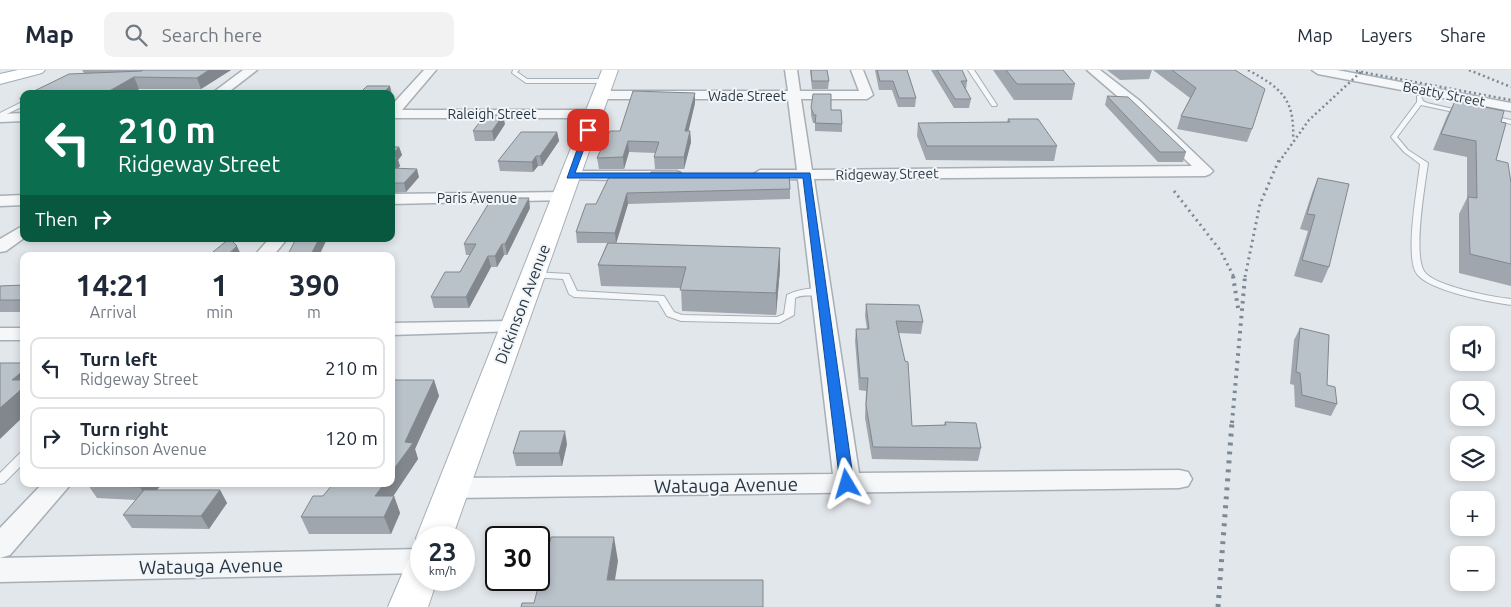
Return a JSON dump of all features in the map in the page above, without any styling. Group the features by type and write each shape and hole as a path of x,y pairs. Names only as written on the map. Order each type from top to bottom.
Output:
{"main road":[{"path":"0,71 6,70"},
{"path":"0,79 37,70"},
{"name":"Dickinson Avenue","path":"438,526 603,90"},
{"path":"408,607 414,591"}],"street":[{"path":"223,90 251,70"},
{"path":"395,109 430,70"},
{"path":"791,70 807,175 847,484"},
{"name":"Wade Street","path":"603,90 794,96 867,95 857,70"},
{"name":"Ridgeway Street","path":"749,175 1205,171 1135,104 1093,70"},
{"name":"Beatty Street","path":"1318,70 1421,96 1511,107"},
{"name":"Raleigh Street","path":"395,114 603,90"},
{"path":"0,117 20,117"},
{"path":"566,187 691,176"},
{"name":"Paris Avenue","path":"395,198 566,187"},
{"path":"0,201 20,200"},
{"path":"0,247 20,233"},
{"path":"267,252 275,242"},
{"path":"395,329 513,327"},
{"path":"0,334 20,334"},
{"name":"Watauga Avenue","path":"452,488 1179,479"},
{"path":"0,547 55,487"},
{"name":"Watauga Avenue","path":"0,570 410,561"}],"lane":[{"path":"517,70 514,72 526,81 576,81 603,90"},
{"path":"971,70 994,105"},
{"path":"576,81 580,73"},
{"path":"1511,122 1431,106 1421,96 1394,137 1406,150 1424,163 1416,233 1416,265 1421,275 1436,284 1511,302"},
{"path":"0,117 20,105"},
{"path":"533,275 566,276 574,294 661,298 670,314 681,318 779,320 790,315 790,297 798,293 822,292"},
{"path":"0,480 20,460"}],"building":[{"path":"209,70 197,78 134,77 111,90 36,90 69,74"},
{"path":"811,70 827,70 829,81 812,81"},
{"path":"877,70 907,70 916,98 899,98 893,81 880,81"},
{"path":"937,70 962,70 967,81 961,81 971,99 955,99"},
{"path":"1006,70 1063,70 1075,84 1017,84"},
{"path":"1172,70 1235,70 1265,89 1252,129 1181,116 1196,88"},
{"path":"367,86 390,86 386,90 363,90"},
{"path":"633,91 695,93 685,131 690,131 684,157 654,157 659,142 628,141 623,157 597,158 610,131 620,131"},
{"path":"813,94 831,94 831,110 841,110 842,124 815,123 816,115 814,115 811,108"},
{"path":"1107,96 1128,97 1186,152 1160,152"},
{"path":"1455,101 1504,111 1501,122 1506,123 1496,160 1508,163 1511,183 1511,264 1470,254 1468,197 1477,198 1476,141 1441,134"},
{"path":"485,115 503,115 492,131 473,131"},
{"path":"1008,119 1038,119 1057,146 927,146 918,123 1010,122"},
{"path":"521,132 557,132 540,156 536,156 532,162 498,161"},
{"path":"395,168 417,169 404,183 395,183"},
{"path":"651,172 681,172 680,175 789,174 790,189 627,193 615,233 576,232 586,204 596,204 610,175 649,176"},
{"path":"1318,178 1349,184 1329,267 1302,260 1315,215 1307,214"},
{"path":"492,198 529,198 505,244 502,244 495,256 488,256 466,297 431,297 445,272 460,272 476,244 464,244"},
{"path":"225,242 233,242 237,246 230,252 213,252"},
{"path":"294,242 317,242 312,252 289,252"},
{"path":"608,243 780,248 776,293 680,290 686,267 598,265"},
{"path":"20,285 20,300 0,300 0,286"},
{"path":"866,304 919,305 923,322 896,321 905,361 908,362 912,426 946,425 945,422 976,423 981,448 873,447 866,405 868,378 860,378 856,329 869,329"},
{"path":"1300,328 1329,335 1327,385 1335,387 1337,404 1302,395 1300,373 1296,372"},
{"path":"0,363 20,363 20,373 12,380 20,380 20,390 0,408"},
{"path":"395,380 434,380 405,442 413,443 395,468"},
{"path":"520,431 565,431 559,453 513,453"},
{"path":"330,487 382,487 375,496 394,496 384,517 301,517 313,496 323,496"},
{"path":"144,490 220,490 201,516 123,515"},
{"path":"551,537 614,537 607,580 763,580 763,607 521,607 522,603 534,603 537,591 550,591"}],"railway":[{"path":"1248,70 1269,83 1284,96 1291,114 1293,139"},
{"path":"1469,70 1511,87"},
{"path":"1356,71 1361,72"},
{"path":"1279,162 1309,120 1361,72"},
{"path":"1361,72 1511,100"},
{"path":"1245,277 1260,204 1279,160"},
{"path":"1174,191 1220,250 1234,277"},
{"path":"1233,276 1238,308"},
{"path":"1232,423 1245,276"},
{"path":"1218,607 1232,422"}],"route":[{"path":"588,130 570,176 807,175 847,484"}]}
